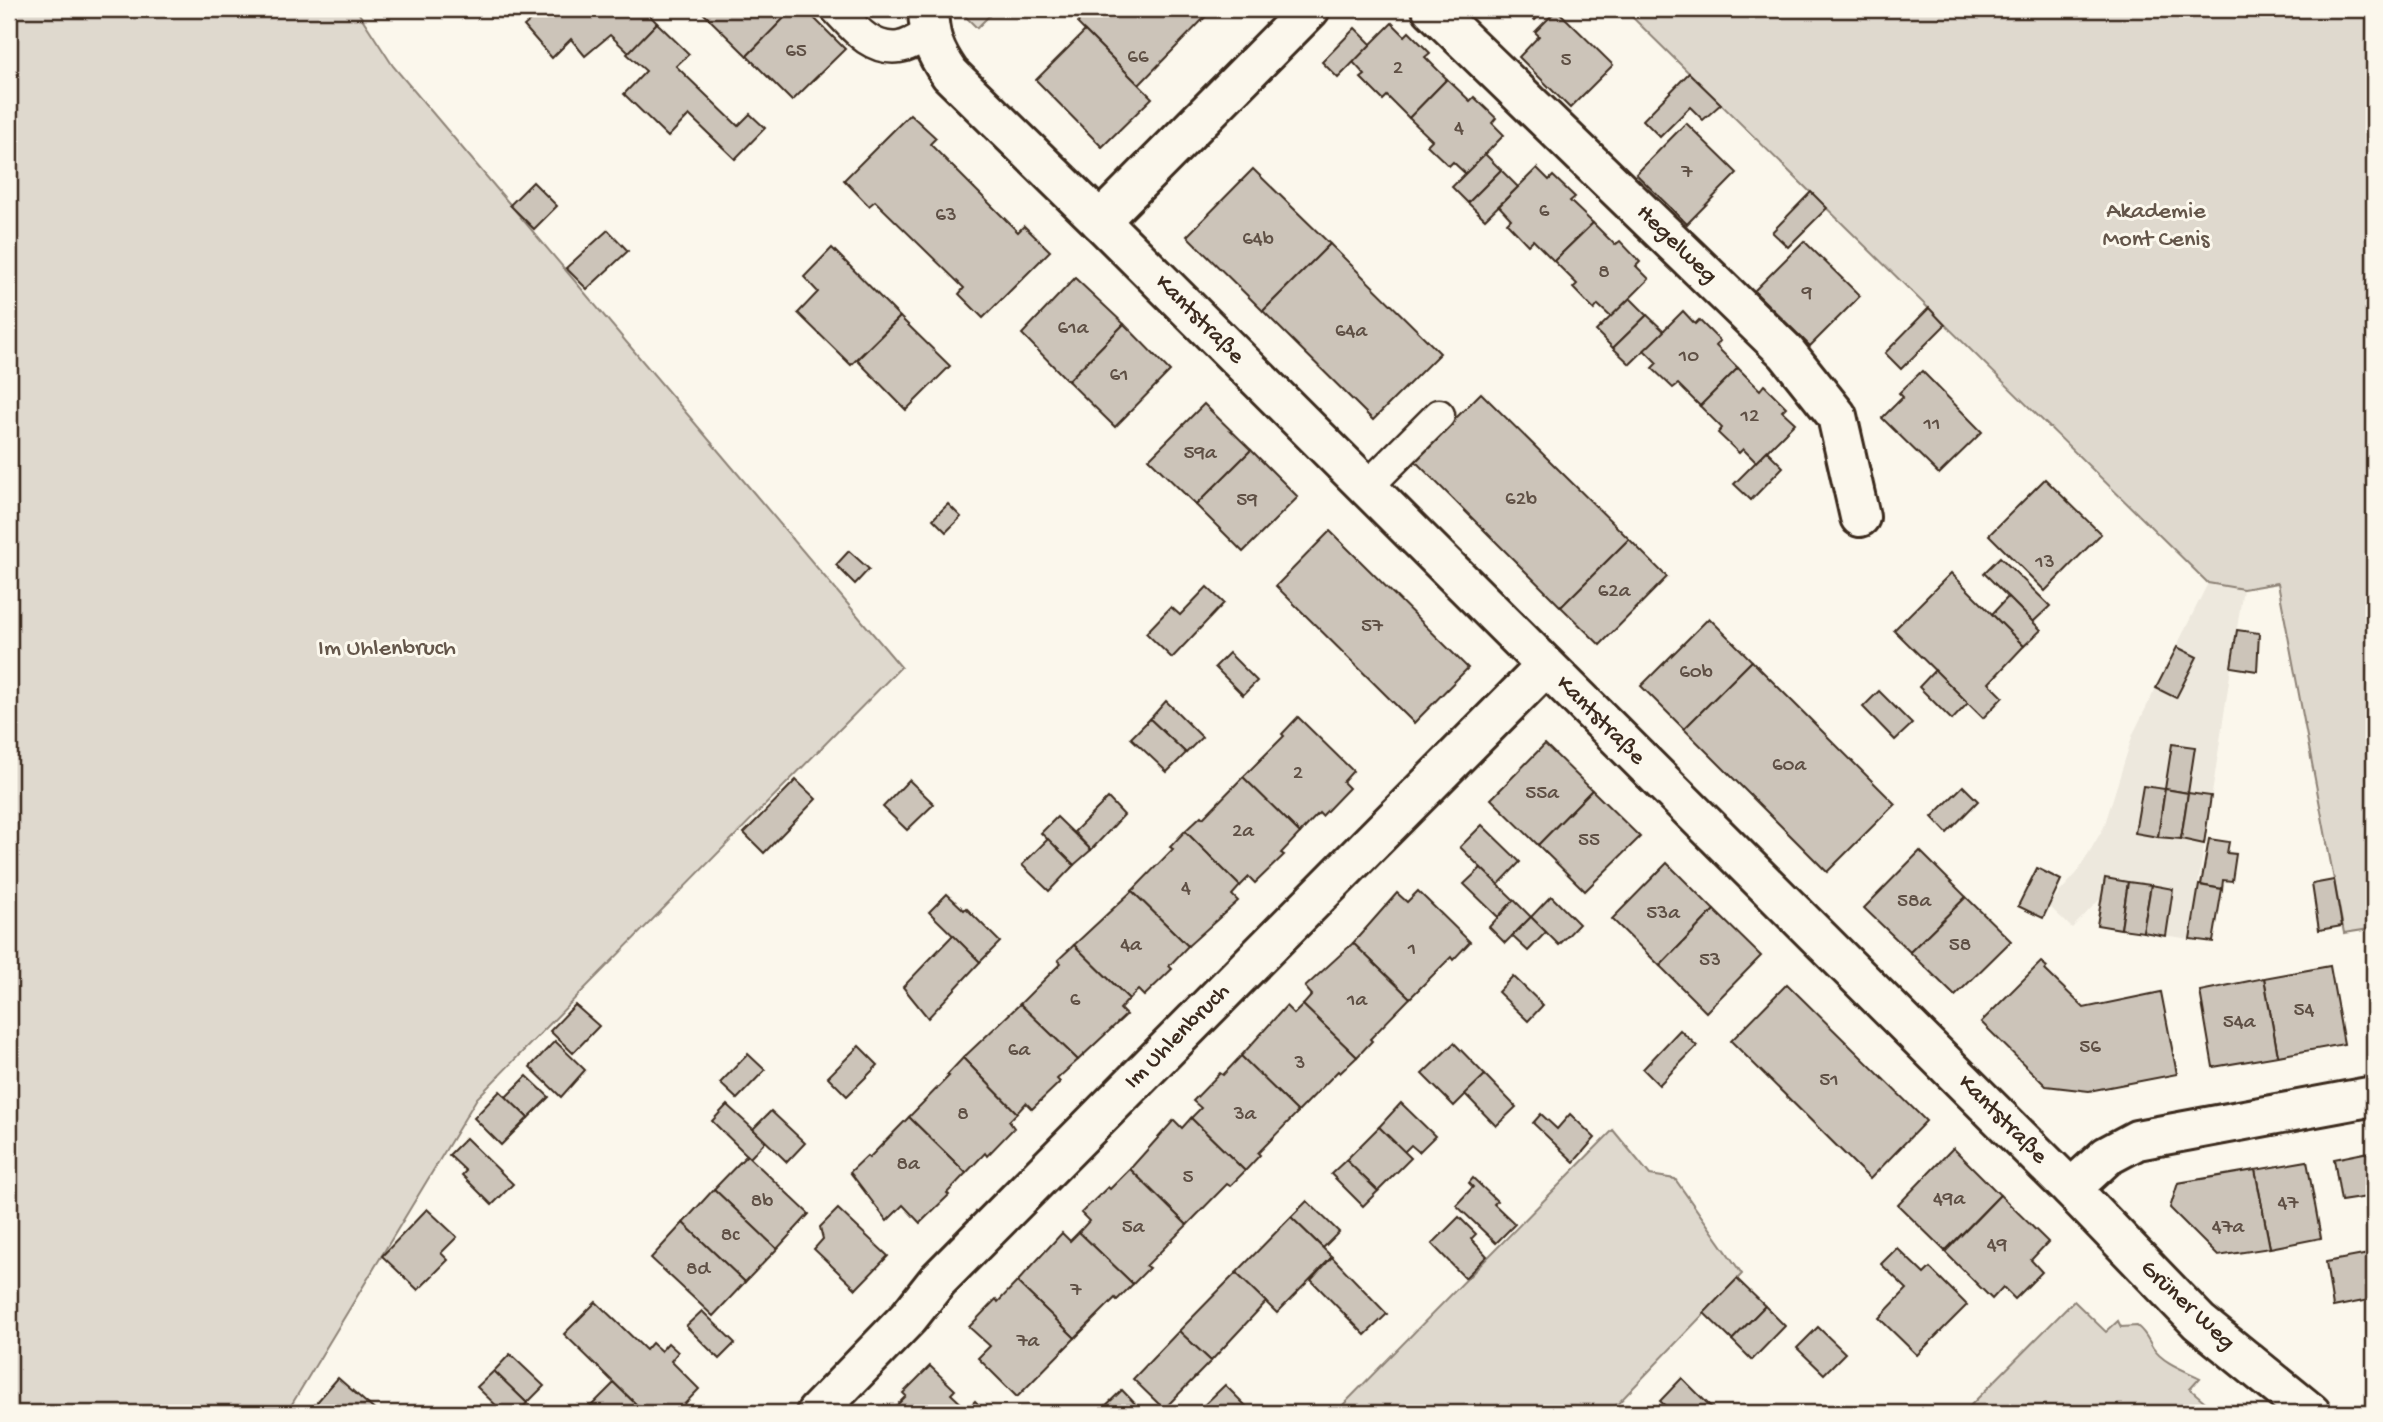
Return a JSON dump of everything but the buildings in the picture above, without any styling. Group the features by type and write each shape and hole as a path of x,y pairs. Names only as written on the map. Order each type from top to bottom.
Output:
{"street":[{"path":"1100,221 1310,9"},
{"name":"Hegelweg","path":"1432,9 1786,352 1837,416 1860,517"},
{"name":"Kantstraße","path":"929,21 937,55 950,74 2071,1189"},
{"name":"Im Uhlenbruch","path":"816,1413 908,1318 938,1280 1545,667"},
{"path":"2071,1189 2107,1156 2137,1140 2374,1096"},
{"name":"Grüner Weg","path":"2071,1189 2199,1322 2311,1413"}],"lane":[{"path":"836,9 858,33 870,42 884,47 902,48 929,21"},
{"path":"1366,488 1438,415"}],"shaded area":[{"path":"2208,583 2243,589 2190,939 2097,925 2101,898 2072,928 2048,905 2077,873 2104,827 2133,734"}],"green space":[{"name":"Im Uhlenbruch","path":"9,9 356,9 393,66 901,667 477,1098 292,1404 283,1413 9,1413"},
{"path":"967,9 996,9 977,28 965,16"},
{"name":"Akademie Mont Cenis","path":"1624,9 2374,9 2374,957 2370,929 2344,933 2278,583 2243,589 2208,583"},
{"path":"1613,1130 1650,1175 1675,1179 1742,1274 1609,1413 1335,1413"},
{"path":"2074,1301 2106,1332 2118,1321 2121,1327 2137,1326 2162,1358 2200,1378 2190,1389 2218,1413 1963,1413"}]}
